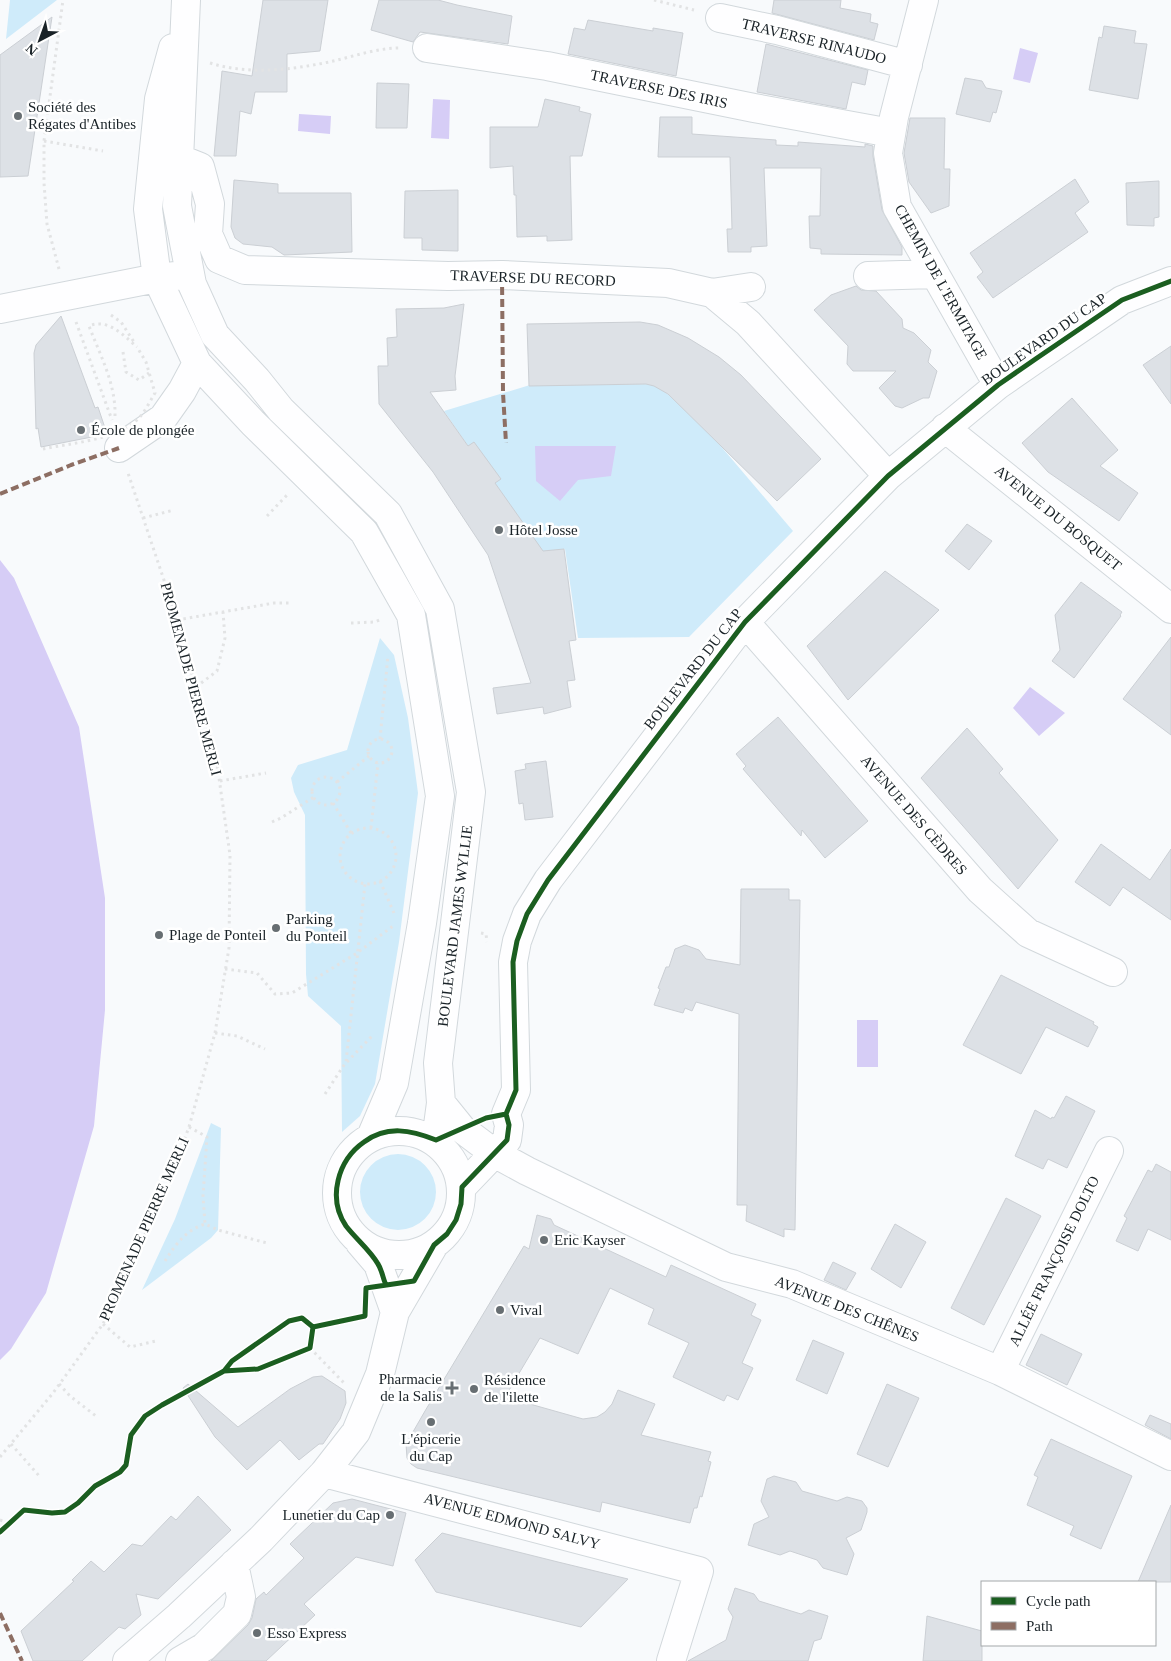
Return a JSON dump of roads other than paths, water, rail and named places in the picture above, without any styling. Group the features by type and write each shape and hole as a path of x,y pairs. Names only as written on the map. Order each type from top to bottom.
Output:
{"street":[{"name":"CHEMIN DE L'ERMITAGE","path":"924,0 891,133 888,153 897,207 998,385"},
{"name":"BOULEVARD JAMES WYLLIE","path":"185,5 177,206 192,284 215,335 257,380 281,410 388,514 440,609 471,792 438,1063 441,1103 436,1140"},
{"name":"BOULEVARD JAMES WYLLIE","path":"185,5 159,99 148,210 156,270 196,363 253,423 364,532 411,615 440,796 410,923 394,1083 371,1137"},
{"name":"TRAVERSE RINAUDO","path":"720,18 777,30 908,64"},
{"name":"TRAVERSE DES IRIS","path":"427,48 547,66 754,108 891,133"},
{"name":"TRAVERSE DU RECORD","path":"180,159 200,167 210,204 208,234 219,259 245,270 448,276 502,275 668,283 712,294 748,323 888,476"},
{"path":"0,309 67,296 156,270 188,266"},
{"path":"868,276 935,274"},
{"name":"BOULEVARD DU CAP","path":"462,1188 507,1140 510,1125 506,1114 516,1090 513,962 517,940 527,914 554,872 745,622 888,476 998,385 1122,300 1171,282"},
{"path":"712,294 752,287"},
{"path":"119,448 163,418 182,391 196,363"},
{"path":"253,423 281,410"},
{"name":"AVENUE DU BOSQUET","path":"945,428 1171,609"},
{"path":"388,575 417,567"},
{"name":"AVENUE DES CÈDRES","path":"745,622 980,890 1028,933 1113,972"},
{"path":"427,718 458,713"},
{"name":"AVENUE DES CHÊNES","path":"441,1103 462,1128 494,1153 527,1171 726,1267 792,1284 1000,1371 1171,1456"},
{"path":"436,1140 486,1118 506,1114"},
{"path":"357,1239 374,1250 395,1255 415,1254 434,1245 447,1234 456,1220 461,1204 462,1188 458,1171 450,1156 436,1140 405,1130 388,1131 371,1137 354,1149 342,1166 337,1186 338,1206 345,1224 357,1239 378,1264 395,1312"},
{"name":"ALLÉE FRANÇOISE DOLTO","path":"1000,1371 1108,1151"},
{"path":"127,1661 179,1616 234,1564 324,1472 356,1432 380,1374 395,1312 434,1245"},
{"name":"AVENUE EDMOND SALVY","path":"324,1472 700,1571 671,1661"},
{"path":"180,1661 204,1647 236,1614 241,1597 234,1564"}],"place":[{"name":"Société des Régates d'Antibes","path":"18,116"},
{"name":"École de plongée","path":"81,430"},
{"name":"Hôtel Josse","path":"499,530"},
{"name":"Parking du Ponteil","path":"276,928"},
{"name":"Plage de Ponteil","path":"159,935"},
{"name":"Eric Kayser","path":"544,1240"},
{"name":"Vival","path":"500,1310"},
{"name":"Pharmacie de la Salis","path":"452,1388"},
{"name":"Résidence de l'ilette","path":"474,1389"},
{"name":"L'épicerie du Cap","path":"431,1422"},
{"name":"Lunetier du Cap","path":"390,1515"},
{"name":"Esso Express","path":"257,1633"}]}
